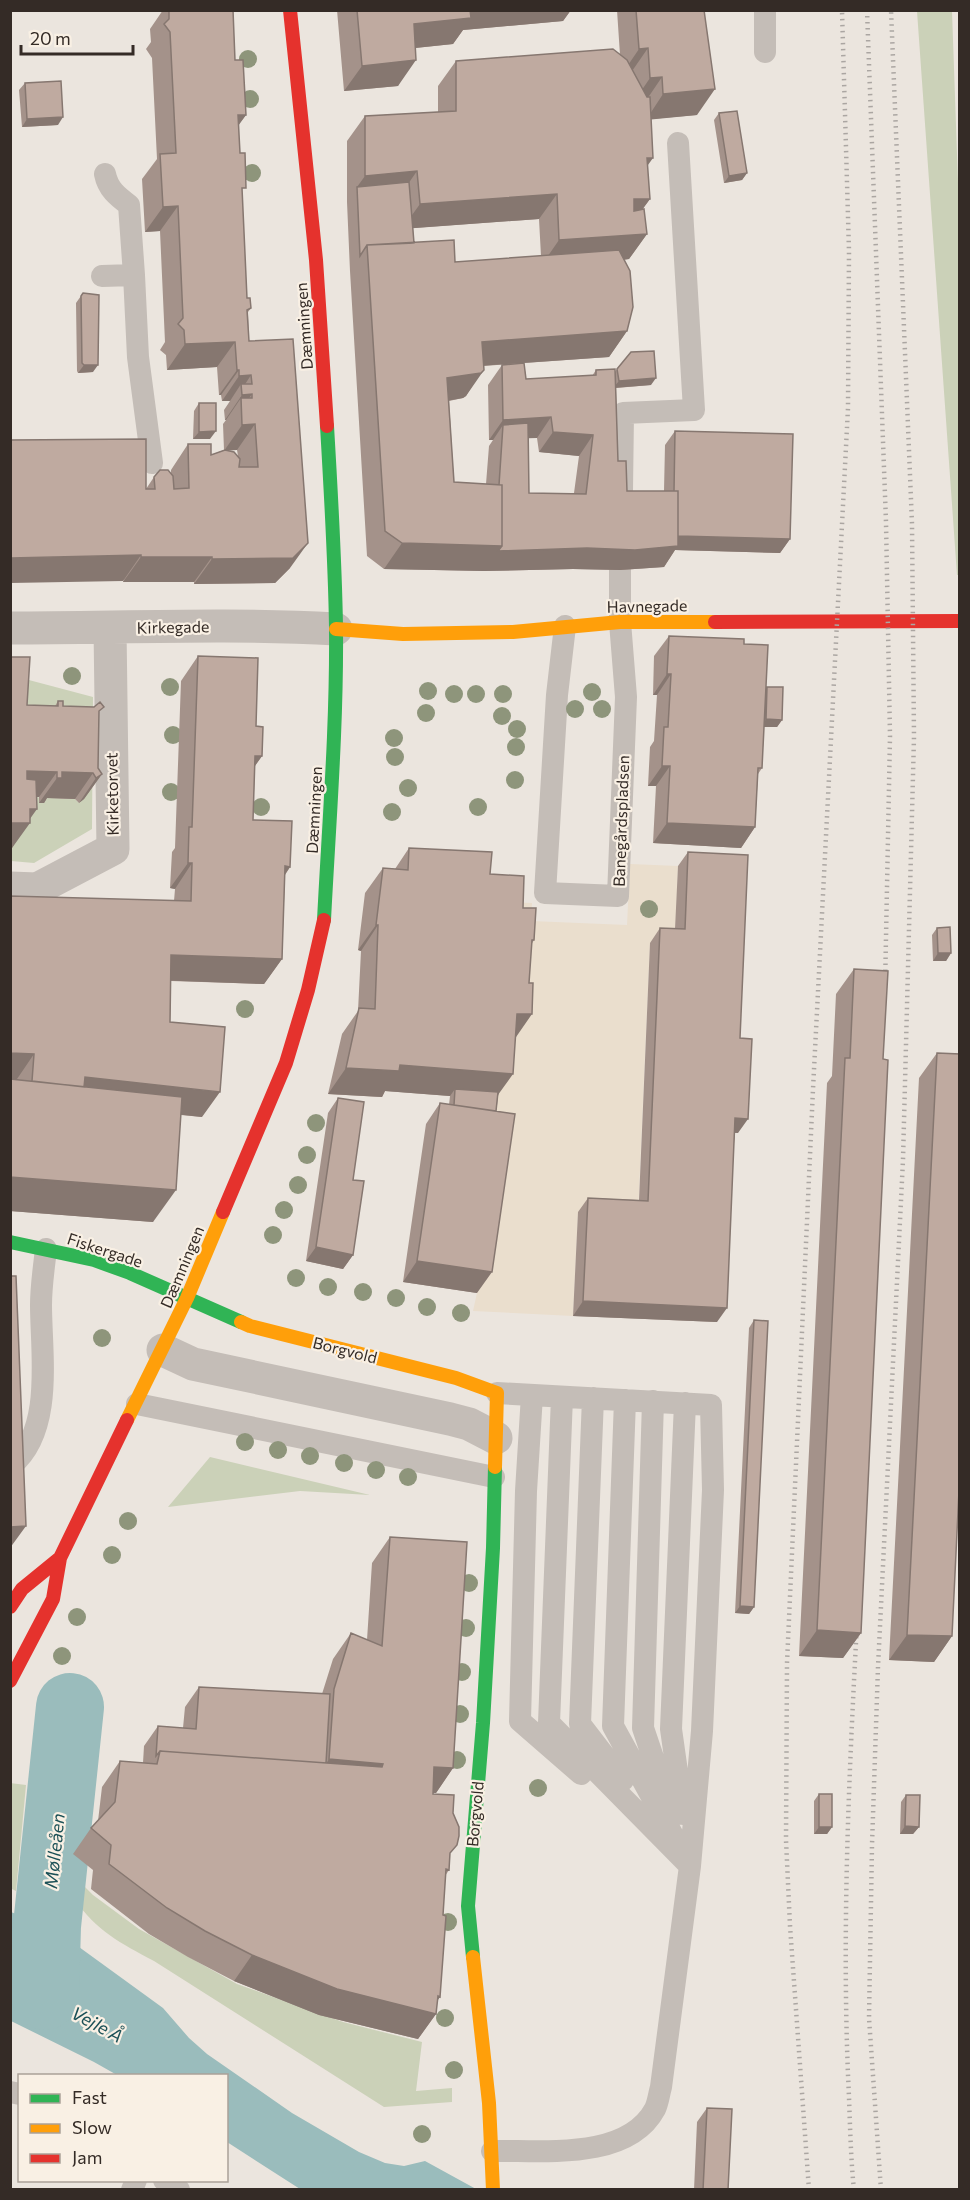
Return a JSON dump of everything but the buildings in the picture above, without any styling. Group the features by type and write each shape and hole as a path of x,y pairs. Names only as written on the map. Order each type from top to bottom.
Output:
{"street":[{"name":"Dæmningen","path":"10,1681 53,1599 60,1558 187,1298 286,1063 316,961 324,920 335,706 336,629 332,521 317,268 290,10"},
{"name":"Havnegade","path":"336,629 403,634 513,632 620,622 960,621"},
{"name":"Kirkegade","path":"10,628 255,625 336,629"},
{"name":"Kirketorvet","path":"10,888 37,889 113,849 110,628"},
{"name":"Fiskergade","path":"10,1242 94,1260 187,1298"},
{"name":"Borgvold","path":"187,1298 250,1326 456,1378 497,1394 493,1548 483,1723 468,1906 489,2103 493,2188"},
{"path":"163,1350 193,1364 469,1424 496,1438"},
{"name":"Dæmningen","path":"10,1607 22,1589 60,1558"}],"lane":[{"path":"765,10 765,52"},
{"path":"622,511 623,413 694,410 678,143"},
{"path":"105,174 106,182 114,193 129,205 138,357 152,463"},
{"path":"102,276 134,275"},
{"path":"620,570 620,622"},
{"name":"Banegårdspladsen","path":"565,626 557,695 545,893 618,896 626,697 620,622"},
{"path":"12,1465 27,1450 41,1404 41,1302 46,1249"},
{"path":"492,2151 588,2149 616,2142 639,2129 655,2109 663,2075 690,1866 702,1731 713,1490 711,1405 497,1394"},
{"path":"520,1721 526,1491 532,1395"},
{"path":"562,1397 549,1723 690,1866"},
{"path":"593,1398 580,1724 690,1866"},
{"path":"625,1400 613,1726 690,1866"},
{"path":"653,1401 643,1728 690,1866"},
{"path":"685,1403 670,1729 690,1866"},
{"path":"137,1404 494,1477"},
{"path":"520,1721 690,1866"},
{"path":"483,1723 520,1721 702,1731"},
{"path":"166,2182 179,2190"}],"green space":[{"path":"917,11 952,11 960,240 959,575 957,575"},
{"path":"10,675 93,697 92,829 34,863 11,861 11,796 75,799 79,803"},
{"path":"210,1457 370,1495 300,1491 168,1507"},
{"path":"10,1783 26,1785 16,1891 10,1888"},
{"path":"78,1880 93,1895 139,1929 237,1984 343,2022 422,2042 416,2091 452,2088 452,2102 384,2107 100,1928 74,1899"}],"shaded area":[{"path":"630,864 678,866 675,944 650,943 638,1215 578,1213 573,1316 473,1311 477,1293 506,902 532,903 531,921 627,925"}],"water":[{"name":"Vejle Å","path":"11,1912 64,1934 163,2008 189,2038 207,2054 292,2113 359,2152 385,2163 404,2166 425,2161 476,2189 300,2189 228,2143 228,2074 115,2074 11,2021"}],"waterway":[{"name":"Mølleåen","path":"45,1996 47,1926 70,1707"}],"railway":[{"path":"809,2190 786,1840 787,1663 813,1089 848,408 849,251 842,10"},
{"path":"867,10 886,522 890,736 885,988"},
{"path":"881,2190 869,2018 872,1845 878,1667 903,1160 914,737 912,524 891,10"},
{"path":"854,2190 846,2018 846,1905 857,1623"}],"traffic: fast":[{"path":"324,920 336,664 335,577 327,426"},
{"path":"10,1242 94,1260 130,1273 241,1322"},
{"path":"473,1957 468,1906 483,1723 495,1467"}],"traffic: slow":[{"path":"336,629 403,634 513,632 620,622 715,622"},
{"path":"127,1420 187,1298 223,1212"},
{"path":"241,1322 456,1378 497,1393 495,1467"},
{"path":"473,1957 489,2103 493,2190"}],"traffic: jam":[{"path":"290,10 316,260 327,426"},
{"path":"715,622 960,621"},
{"path":"223,1212 286,1063 308,990 324,920"},
{"path":"10,1681 53,1599 60,1558 127,1420"},
{"path":"10,1607 22,1589 60,1558"}]}
